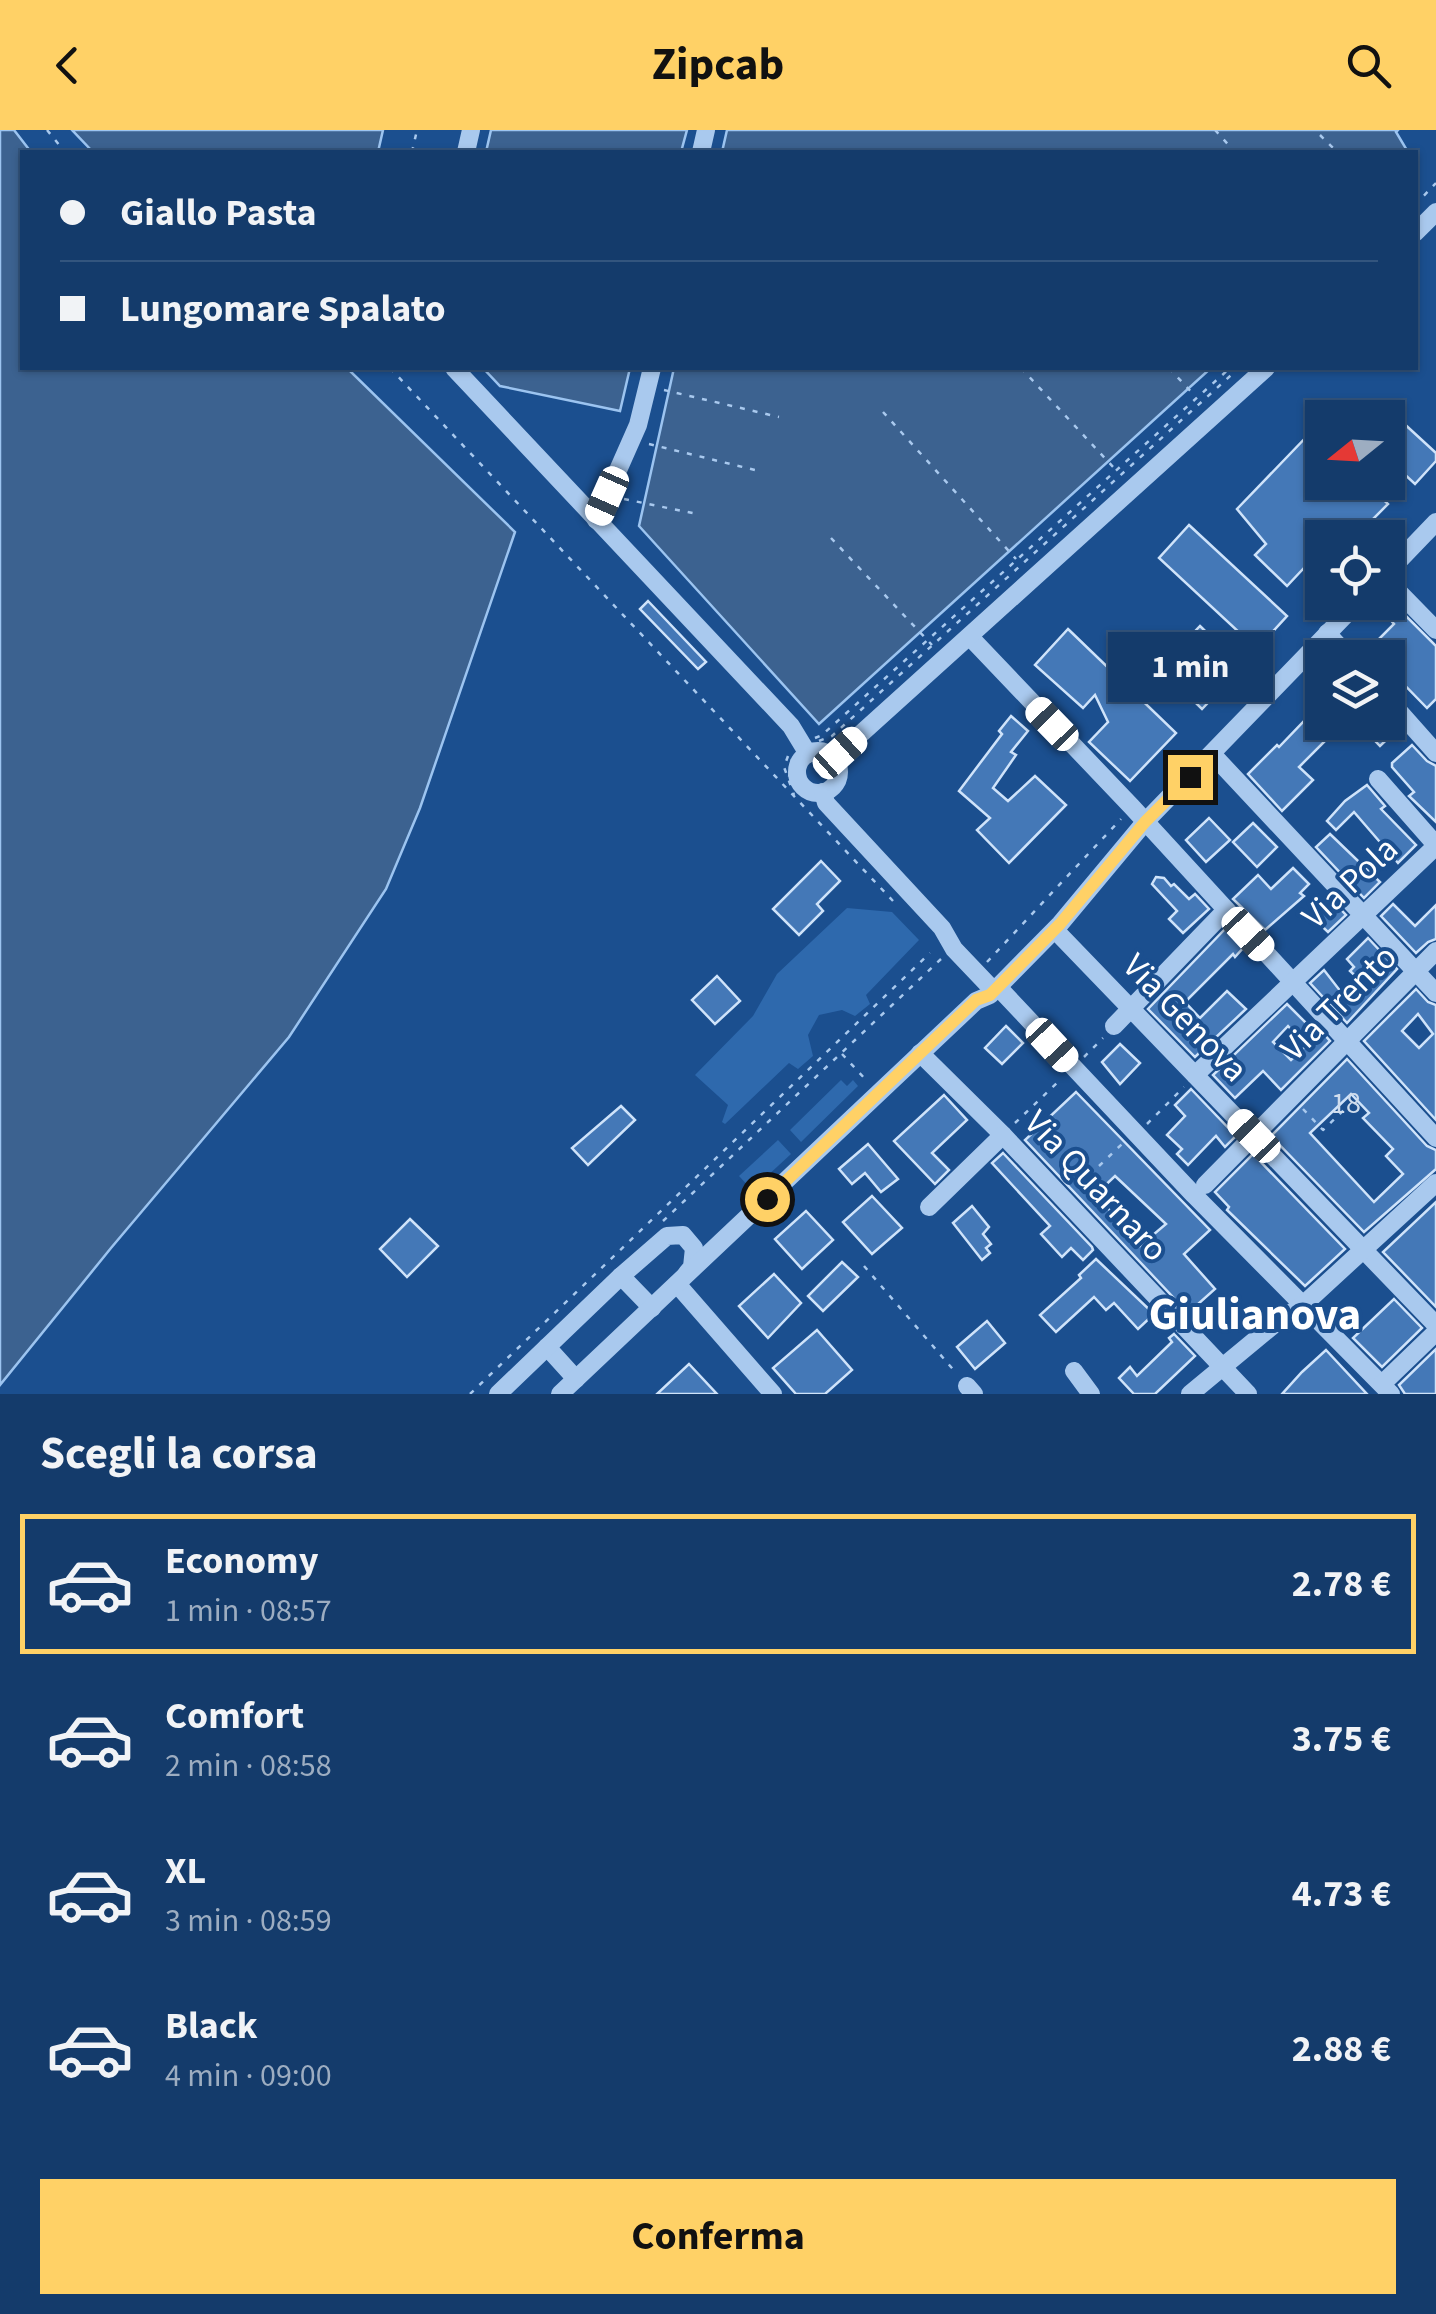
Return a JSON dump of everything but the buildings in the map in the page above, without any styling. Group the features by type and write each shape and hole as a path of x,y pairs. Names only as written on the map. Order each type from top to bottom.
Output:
{"street":[{"path":"1418,230 1436,212"},
{"path":"456,370 791,726 805,748 834,758"},
{"path":"596,520 638,426 652,370"},
{"path":"834,758 1264,370"},
{"path":"1405,554 1436,522"},
{"path":"1405,598 1436,630"},
{"path":"560,1394 976,1000 996,989 1054,930 1145,822 1341,620"},
{"path":"1328,633 1334,640"},
{"path":"970,636 1436,1138"},
{"path":"1405,718 1436,752"},
{"path":"805,748 797,774 809,794 826,802 942,928 950,954 996,989 1074,1068 1132,1136 1298,1308 1387,1389 1436,1328"},
{"path":"1212,755 1436,993"},
{"path":"809,794 831,788 838,777 834,758"},
{"path":"1378,779 1436,846"},
{"name":"Via Pola","path":"1195,1075 1436,846"},
{"path":"1114,1026 1226,910"},
{"name":"Via Genova","path":"1054,930 1436,1328"},
{"name":"Via Trento","path":"1204,1184 1436,952"},
{"name":"Via Quarnaro","path":"920,1053 1248,1394"},
{"path":"929,1207 1003,1135"},
{"path":"1190,1394 1298,1308 1436,1183"},
{"path":"498,1394 668,1236 683,1236 694,1248 707,1248 723,1240"},
{"path":"680,1281 692,1266 694,1248"},
{"path":"621,1276 652,1308"},
{"path":"680,1281 773,1394"},
{"path":"547,1347 576,1378"},
{"path":"1074,1372 1092,1394"}],"path":[{"path":"47,130 63,150"},
{"path":"1214,130 1233,150"},
{"path":"1320,134 1335,150"},
{"path":"1418,202 1436,183"},
{"path":"392,370 809,794 892,901 898,900"},
{"path":"1023,370 1120,475"},
{"path":"1171,370 1200,402"},
{"path":"809,794 786,779 784,767 790,754 832,736 1017,560 1228,370"},
{"path":"930,643 1237,370"},
{"path":"668,391 779,417"},
{"path":"883,412 1022,564"},
{"path":"656,446 759,471"},
{"path":"607,496 696,514"},
{"path":"830,538 930,643"},
{"path":"805,748 789,765 789,777 793,785 809,794"},
{"path":"983,963 991,960 1046,894 1132,807"},
{"path":"470,1394 930,953"},
{"path":"879,1094 841,1052 950,954"},
{"path":"1003,1135 1114,1026"},
{"path":"1099,1166 1195,1075"},
{"path":"1292,1096 1323,1130 1346,1108"},
{"path":"864,1266 970,1390"}],"shaded area":[{"path":"0,130 14,130 29,150 20,150 20,370 349,370 515,532 420,808 386,889 289,1037 0,1385"},
{"path":"72,130 383,130 378,150 91,150"},
{"path":"491,130 687,130 682,150 486,150"},
{"path":"727,130 1398,130 1407,150 722,150"},
{"path":"485,370 630,370 620,411 500,386"},
{"path":"674,370 1209,370 819,724 639,526"},
{"path":"847,908 892,912 919,940 866,995 870,1004 855,1016 842,1010 819,1015 808,1035 813,1056 798,1069 789,1063 725,1124 722,1122 728,1105 695,1075 753,1016 777,974"},
{"path":"841,1080 847,1086 853,1080 858,1086 801,1142 790,1130"},
{"path":"778,1140 791,1154 752,1190 739,1176"}],"district":[{"name":"Giulianova","path":"1255,1315"}],"route":[{"path":"767,1199 976,1000 990,995 1060,924 1145,822 1190,777"}]}
